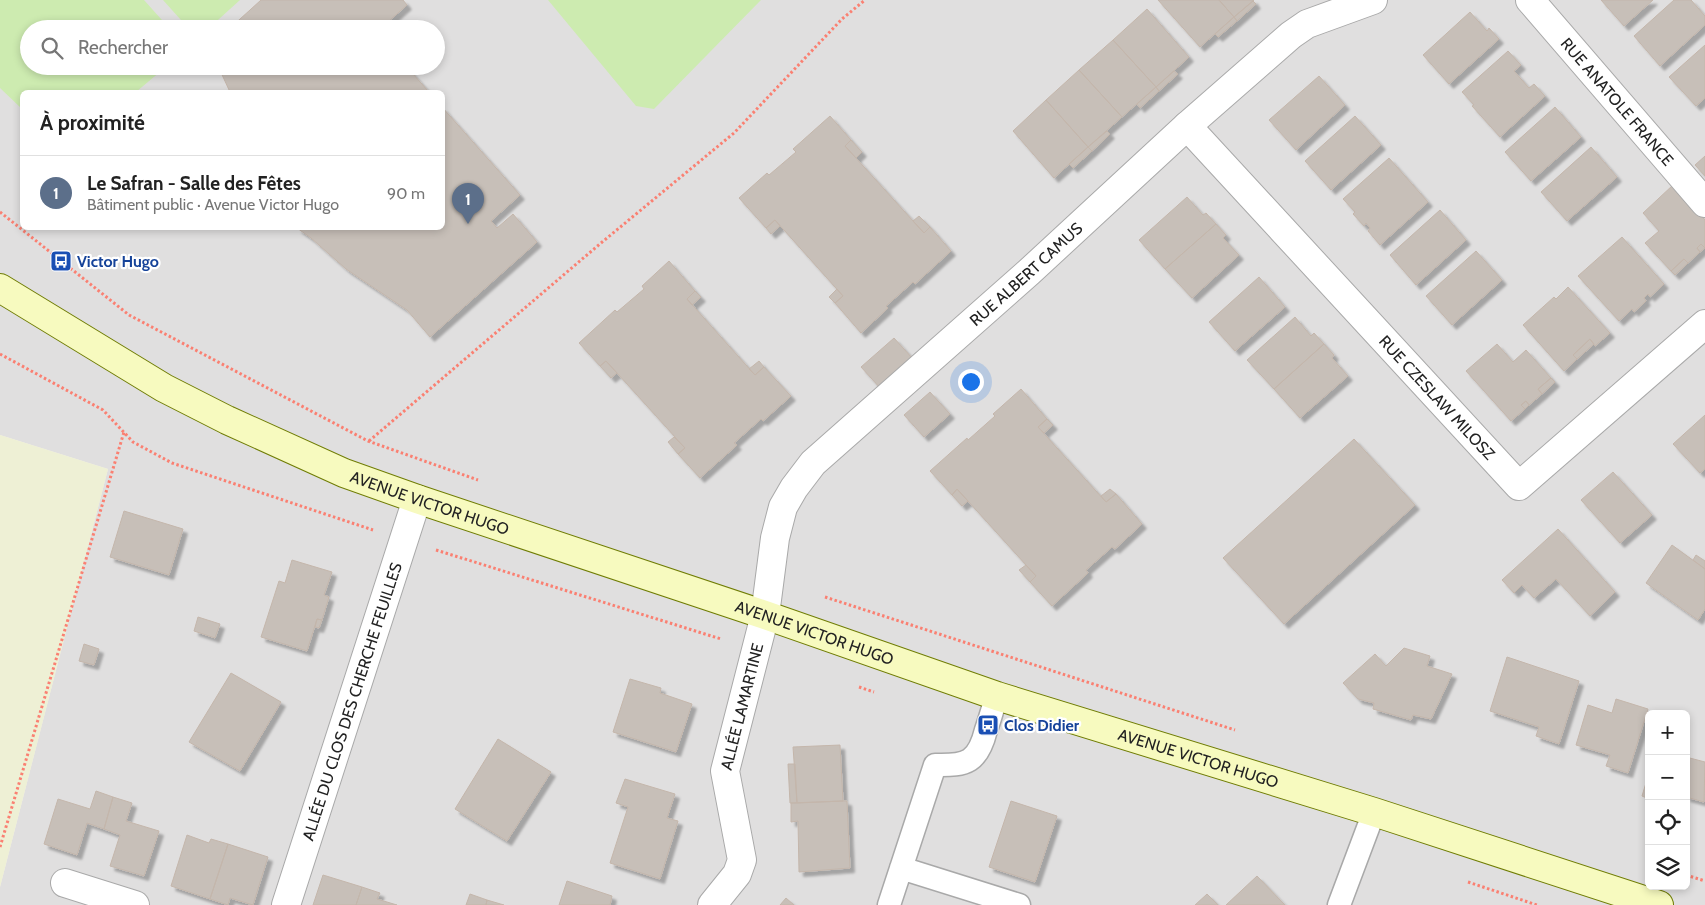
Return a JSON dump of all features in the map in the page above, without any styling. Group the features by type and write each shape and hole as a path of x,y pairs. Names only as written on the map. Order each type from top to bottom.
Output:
{"main road":[{"name":"AVENUE VICTOR HUGO","path":"0,288 164,388 227,420 336,470 997,696 1374,812 1659,905"}],"street":[{"name":"RUE ALBERT CAMUS","path":"764,615 775,538 783,507 794,488 813,463 1029,272 1187,126 1291,34 1307,24 1373,0"},
{"name":"RUE ANATOLE FRANCE","path":"1530,0 1705,203"},
{"name":"RUE CZESLAW MILOSZ","path":"1187,126 1519,486 1705,324"},
{"name":"ALLÉE DU CLOS DES CHERCHE FEUILLES","path":"286,905 417,499"},
{"name":"ALLÉE LAMARTINE","path":"712,905 737,874 742,860 724,771 764,615"},
{"path":"65,883 135,905"}],"lane":[{"path":"889,905 935,766 952,766 966,762 975,756 982,747 997,696"},
{"path":"1339,905 1374,812"},
{"path":"901,868 1019,905"}],"path":[{"path":"336,470 734,132 842,19 865,0"},
{"path":"0,212 20,228"},
{"path":"23,230 129,315 368,441 481,481"},
{"path":"0,847 124,432"},
{"path":"818,594 1243,733"},
{"path":"1690,876 1705,881"}],"shaded area":[{"path":"0,0 1705,0 1705,905 0,905 0,887 108,469 0,435"}],"green space":[{"path":"0,0 144,0 162,20 20,20 20,75 156,75 138,90 20,90 20,107 0,88"},
{"path":"163,0 240,0 218,20 181,20"},
{"path":"548,0 761,0 654,109 636,106"},
{"path":"0,435 108,469 0,887"}],"building":[{"path":"261,0 403,0 407,5 390,20 239,20"},
{"path":"1158,0 1219,0 1234,17 1200,47"},
{"path":"1219,0 1254,0 1234,17"},
{"path":"1601,0 1653,0 1624,26"},
{"path":"1674,0 1691,0 1705,16 1705,25 1660,66 1634,36"},
{"path":"1253,1 1256,4 1237,21 1234,17"},
{"path":"1147,9 1189,57 1156,87 1113,40"},
{"path":"1470,12 1487,31 1489,28 1499,39 1449,84 1423,55"},
{"path":"1234,17 1237,21 1218,37 1215,34"},
{"path":"1113,40 1156,87 1122,117 1079,70"},
{"path":"1705,45 1705,98 1696,106 1669,77"},
{"path":"1508,51 1521,65 1514,71 1529,88 1534,84 1545,96 1500,137 1462,92"},
{"path":"1079,70 1122,117 1088,147 1046,100"},
{"path":"1174,71 1178,74 1159,91 1156,87"},
{"path":"222,75 414,75 427,90 229,90"},
{"path":"1319,76 1345,105 1296,150 1269,120"},
{"path":"1156,87 1159,91 1140,108 1137,104"},
{"path":"1046,100 1088,147 1054,178 1013,131"},
{"path":"1555,107 1581,137 1531,181 1505,152"},
{"path":"445,110 520,195 491,221 497,228 513,214 537,242 430,337 407,310 346,269 300,230 445,230"},
{"path":"830,116 851,140 845,146 924,233 930,227 951,251 915,284 913,282 886,306 888,308 861,333 835,303 843,296 775,220 766,228 739,198 767,173 769,175 796,152 793,149"},
{"path":"1355,116 1381,145 1331,190 1305,161"},
{"path":"1107,131 1110,134 1092,151 1088,147"},
{"path":"851,140 862,152 856,158 845,146"},
{"path":"1088,147 1092,151 1073,168 1069,164"},
{"path":"1591,147 1617,177 1567,221 1541,192"},
{"path":"1705,156 1705,176 1695,165"},
{"path":"1389,158 1428,202 1380,245 1368,231 1370,228 1366,223 1364,226 1343,199"},
{"path":"1673,185 1705,220 1705,248 1701,244 1697,248 1700,252 1688,263 1684,259 1671,271 1645,243 1659,231 1643,213"},
{"path":"1187,197 1203,215 1206,213 1216,224 1165,269 1139,240"},
{"path":"1440,210 1466,240 1416,285 1390,255"},
{"path":"919,216 930,227 924,233 913,221"},
{"path":"775,220 780,226 771,234 766,228"},
{"path":"1216,224 1226,235 1223,238 1239,255 1192,298 1165,269"},
{"path":"1622,237 1664,284 1650,297 1648,294 1644,298 1646,301 1634,312 1632,309 1619,321 1578,276"},
{"path":"1701,244 1705,248 1700,252 1697,248"},
{"path":"1476,251 1502,280 1452,325 1426,296"},
{"path":"1684,259 1688,263 1675,275 1671,271"},
{"path":"669,261 695,291 687,299 755,375 764,367 791,396 734,443 737,445 700,478 678,454 685,448 606,361 600,366 579,343 615,310 617,312 644,289 642,286"},
{"path":"1259,277 1285,307 1235,351 1209,322"},
{"path":"1568,287 1610,333 1595,346 1590,339 1573,355 1577,359 1564,371 1523,325"},
{"path":"837,289 843,296 835,303 829,297"},
{"path":"695,291 701,297 692,305 687,299"},
{"path":"1295,317 1311,336 1314,333 1324,344 1274,389 1247,360"},
{"path":"894,338 914,360 881,389 861,367"},
{"path":"1590,339 1594,344 1577,359 1573,355"},
{"path":"1324,344 1334,355 1332,358 1348,376 1300,418 1274,389"},
{"path":"1497,344 1513,362 1526,350 1551,378 1538,389 1542,394 1529,405 1526,401 1521,405 1525,409 1511,421 1466,371"},
{"path":"606,361 617,373 611,378 600,366"},
{"path":"759,361 764,367 755,375 749,369"},
{"path":"1551,378 1555,382 1542,394 1538,389"},
{"path":"1021,389 1047,419 1038,427 1106,502 1116,494 1142,524 1115,549 1112,547 1086,570 1088,573 1052,606 1030,582 1036,576 957,489 952,495 930,471 995,416 993,414"},
{"path":"930,392 950,414 924,437 904,415"},
{"path":"1526,401 1529,405 1525,409 1521,405"},
{"path":"1705,415 1705,469 1700,473 1673,444"},
{"path":"1047,419 1053,425 1044,433 1038,427"},
{"path":"674,437 685,448 678,454 668,442"},
{"path":"1354,439 1415,505 1284,624 1223,558"},
{"path":"1613,472 1652,515 1620,543 1581,500"},
{"path":"957,489 968,501 962,506 952,495"},
{"path":"1110,489 1116,494 1106,502 1101,496"},
{"path":"124,511 183,529 169,575 110,557"},
{"path":"1558,529 1615,592 1590,616 1556,579 1534,598 1522,585 1514,593 1502,580"},
{"path":"1672,545 1705,569 1705,609 1698,620 1646,583"},
{"path":"1696,555 1705,561 1705,569 1693,560"},
{"path":"292,560 332,572 324,595 329,597 322,620 317,619 307,651 261,637 279,581 285,583"},
{"path":"1026,565 1036,576 1030,582 1019,570"},
{"path":"198,617 220,624 215,638 194,631"},
{"path":"317,619 322,620 319,628 315,627"},
{"path":"84,644 99,649 94,665 79,661"},
{"path":"1404,648 1430,656 1427,666 1452,674 1431,719 1413,715 1411,720 1373,709 1374,703 1358,699 1343,683 1375,654 1386,666"},
{"path":"1507,657 1579,681 1559,744 1536,736 1539,727 1490,711"},
{"path":"231,673 281,702 240,771 189,742"},
{"path":"630,679 661,688 660,693 692,704 676,752 613,732"},
{"path":"1616,699 1648,709 1645,710 1645,719 1628,773 1606,766 1610,755 1576,745 1588,705 1612,713"},
{"path":"498,739 551,772 507,841 455,809"},
{"path":"840,745 843,801 797,803 793,747"},
{"path":"1690,758 1705,762 1704,802 1690,798"},
{"path":"788,764 795,764 797,803 790,803"},
{"path":"625,779 675,794 667,818 678,821 660,879 610,863 628,807 616,803"},
{"path":"1645,786 1645,797 1642,796"},
{"path":"96,791 113,797 104,829 87,823 77,855 44,844 58,799 90,809"},
{"path":"113,797 132,803 126,821 159,831 144,876 110,866 120,835 104,829"},
{"path":"847,801 850,868 799,872 798,821 791,822 791,803"},
{"path":"1011,801 1057,816 1035,882 989,867"},
{"path":"187,835 209,843 211,839 228,844 210,899 171,886"},
{"path":"228,844 268,857 253,905 230,898 228,905 210,899"},
{"path":"323,875 362,887 356,905 313,905"},
{"path":"1257,876 1285,905 1226,905"},
{"path":"567,881 612,896 610,905 559,905"},
{"path":"362,887 380,893 377,899 397,905 356,905"},
{"path":"470,894 487,900 486,905 466,905"},
{"path":"1207,894 1218,905 1195,905"},
{"path":"786,898 794,905 780,905"},
{"path":"487,900 504,905 486,905"}],"place":[{"name":"Le Safran - Salle des Fêtes","path":"468,224"},
{"name":"Victor Hugo","path":"61,261"},
{"name":"Clos Didier","path":"988,725"}]}
